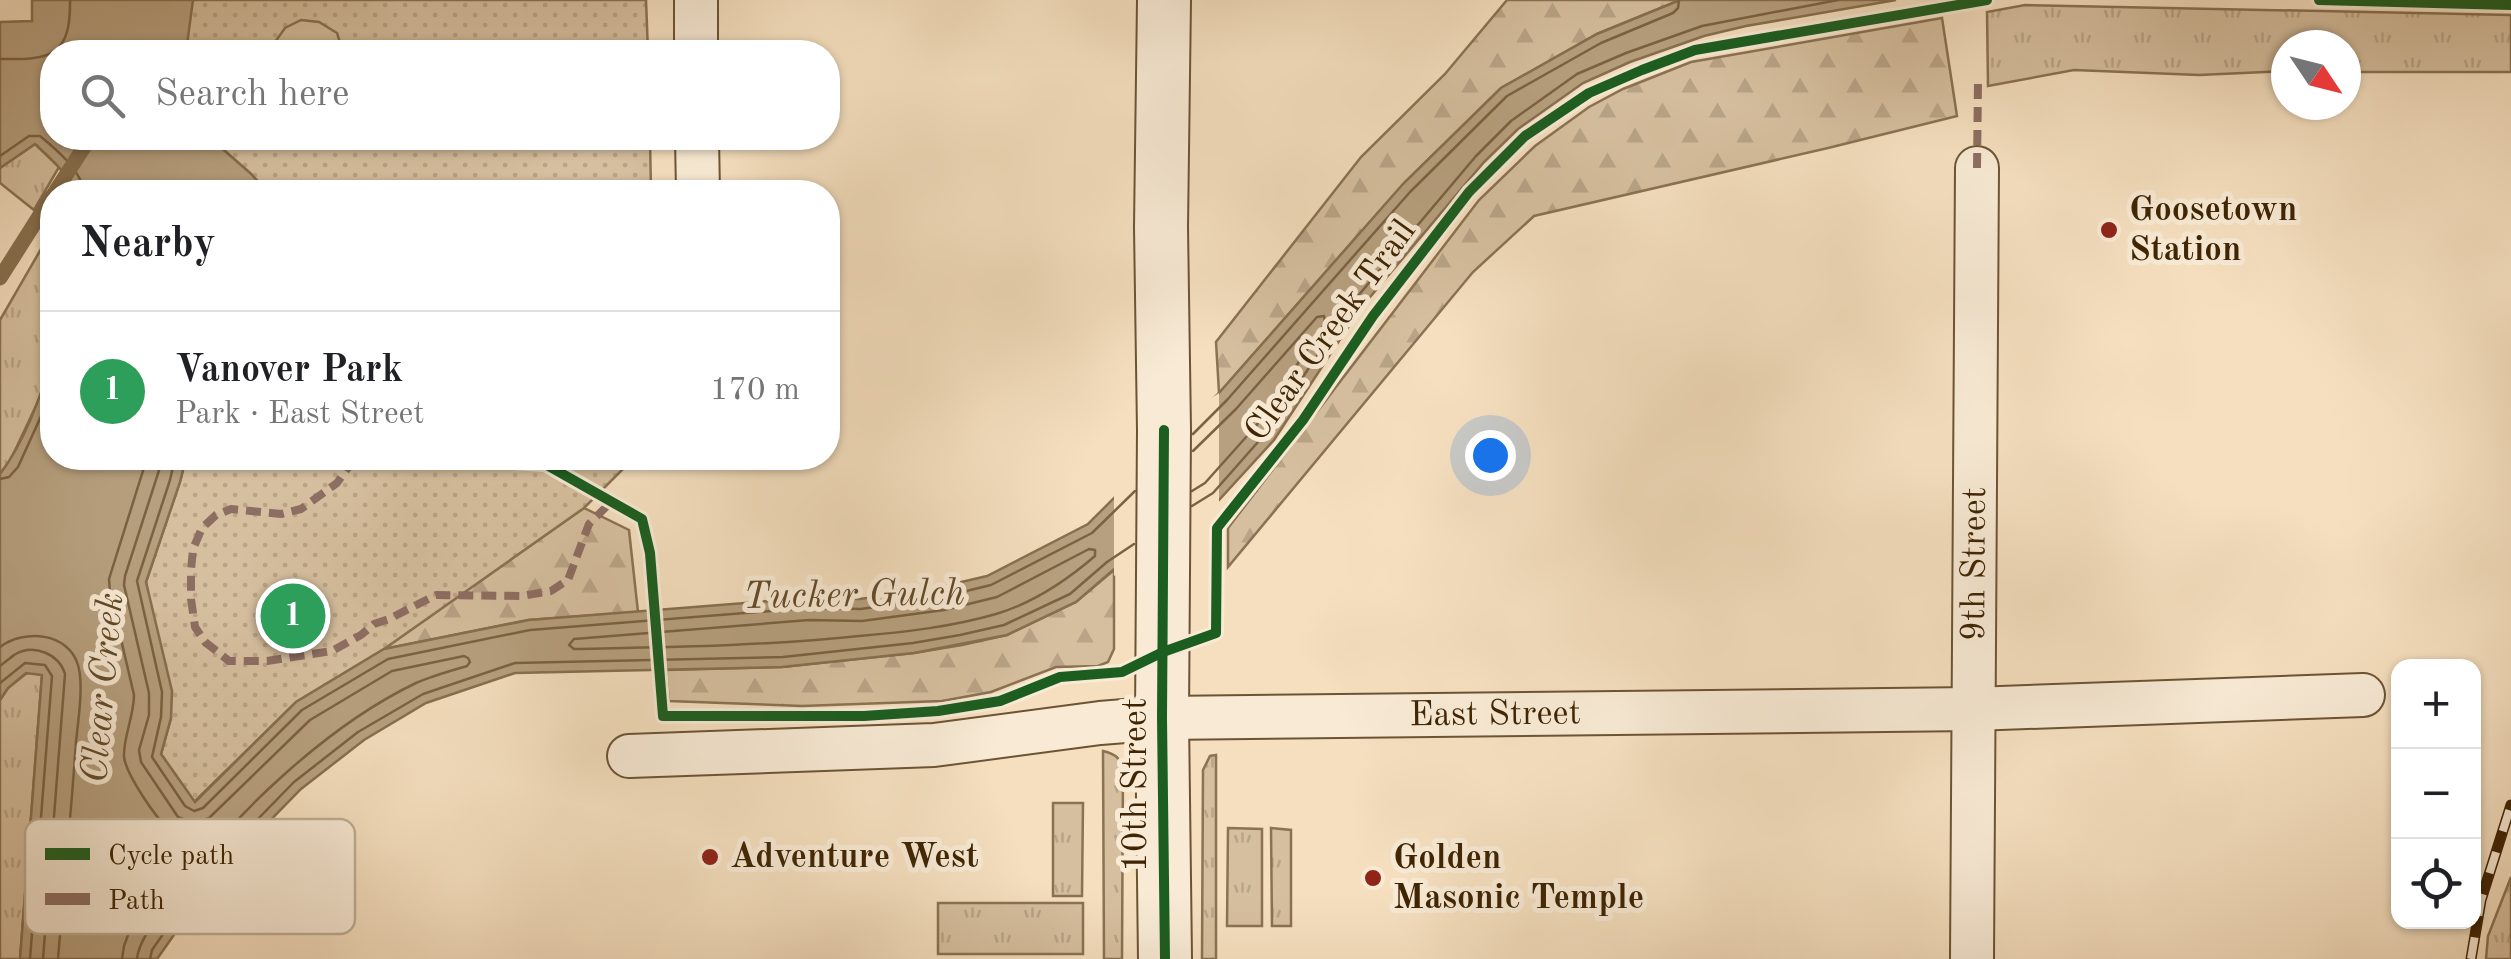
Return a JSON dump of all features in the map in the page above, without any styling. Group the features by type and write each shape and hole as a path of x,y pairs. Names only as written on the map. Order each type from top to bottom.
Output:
{"street":[{"path":"696,0 696,40"},
{"name":"10th Street","path":"1164,0 1164,959"},
{"path":"697,150 698,180"},
{"name":"9th Street","path":"1972,959 1977,168"},
{"name":"East Street","path":"629,756 934,744 1100,722 1162,718 1973,709 2364,695"}],"green space":[{"path":"192,0 646,0 648,40 187,40"},
{"path":"1507,0 1680,0 1597,34 1501,88 1405,182 1219,393 1216,342 1361,157 1445,74"},
{"path":"2025,5 2511,15 2511,72 2361,72 2361,30 2271,30 2271,72 2199,75 2074,70 1988,86 1987,12"},
{"path":"1942,18 1957,116 1534,216 1473,272 1228,567 1228,528 1479,200 1535,146 1589,107 1691,62"},
{"path":"301,20 319,22 337,33 339,40 276,40 285,28"},
{"path":"35,144 59,167 51,180 40,180 40,200 34,210 0,183 0,168"},
{"path":"224,150 650,150 651,180 257,180"},
{"path":"40,251 40,397 0,474 0,320"},
{"path":"183,470 622,470 584,508 384,649 296,702 194,802 161,754 171,718 146,582"},
{"path":"584,508 629,530 638,612 528,620 384,649"},
{"path":"1114,570 1114,649 1108,662 1098,666 1056,667 991,692 942,701 802,706 669,701 666,670 782,667 914,653 1007,635 1076,602"},
{"path":"27,673 42,674 31,819 25,819 20,959 0,959 0,700"},
{"path":"1103,751 1117,757 1123,772 1122,959 1104,959"},
{"path":"1216,755 1216,959 1202,959 1203,770 1210,756"},
{"path":"1053,803 1083,803 1082,896 1053,896"},
{"path":"1228,828 1262,829 1262,926 1227,926"},
{"path":"1271,828 1291,830 1291,926 1272,926"},
{"path":"2511,877 2511,959 2486,959 2488,936"},
{"path":"938,903 1083,903 1083,954 938,954"}],"water":[{"path":"32,0 193,0 188,40 40,40 40,149 35,144 0,168 0,22 32,21"},
{"name":"Tucker Gulch","path":"1680,0 1896,0 1704,36 1583,83 1518,129 1484,162 1360,309 1274,440 1219,500 1113,570 1076,602 1007,635 914,653 782,667 515,673 426,703 364,740 301,789 272,819 31,819 42,675 26,673 0,700 0,474 40,395 40,470 183,470 146,582 172,691 171,718 161,754 195,802 296,702 384,649 529,620 808,598 860,599 940,587 987,576 1088,524 1219,393 1403,184 1501,88 1597,34"},
{"path":"41,150 224,150 257,180 68,180"},
{"name":"Tucker Gulch","path":"25,894 25,934 175,934 157,959 20,959"}],"pier":[{"path":"1219,393 1219,506 1114,576 1114,491 1198,407"}],"waterway":[{"path":"63,180 82,150"},
{"path":"0,278 40,215"}],"railway":[{"path":"2471,959 2481,900 2511,805"}],"marked path":[{"path":"1977,168 1978,83"},
{"path":"346,470 337,483 301,509 281,514 231,509 216,515 202,528 193,549 191,570 195,627 205,642 229,661 267,661 332,651 374,624 436,595 522,596 551,591 568,580 589,524 611,502"}],"cycle path":[{"name":"Clear Creek Trail","path":"556,470 642,519 650,553 663,716 864,716 938,711 1000,701 1060,677 1122,672 1216,633 1217,528 1303,420 1373,316 1469,192 1525,136 1589,93 1695,50 1987,0"},
{"path":"2319,0 2511,5"},
{"path":"1164,430 1165,959"}],"place":[{"name":"Goosetown Station","path":"2109,230"},
{"name":"Vanover Park","path":"293,616"},
{"name":"Adventure West","path":"710,857"},
{"name":"Golden Masonic Temple","path":"1373,878"}],"water label":[{"name":"Clear Creek","path":"104,688"}]}
